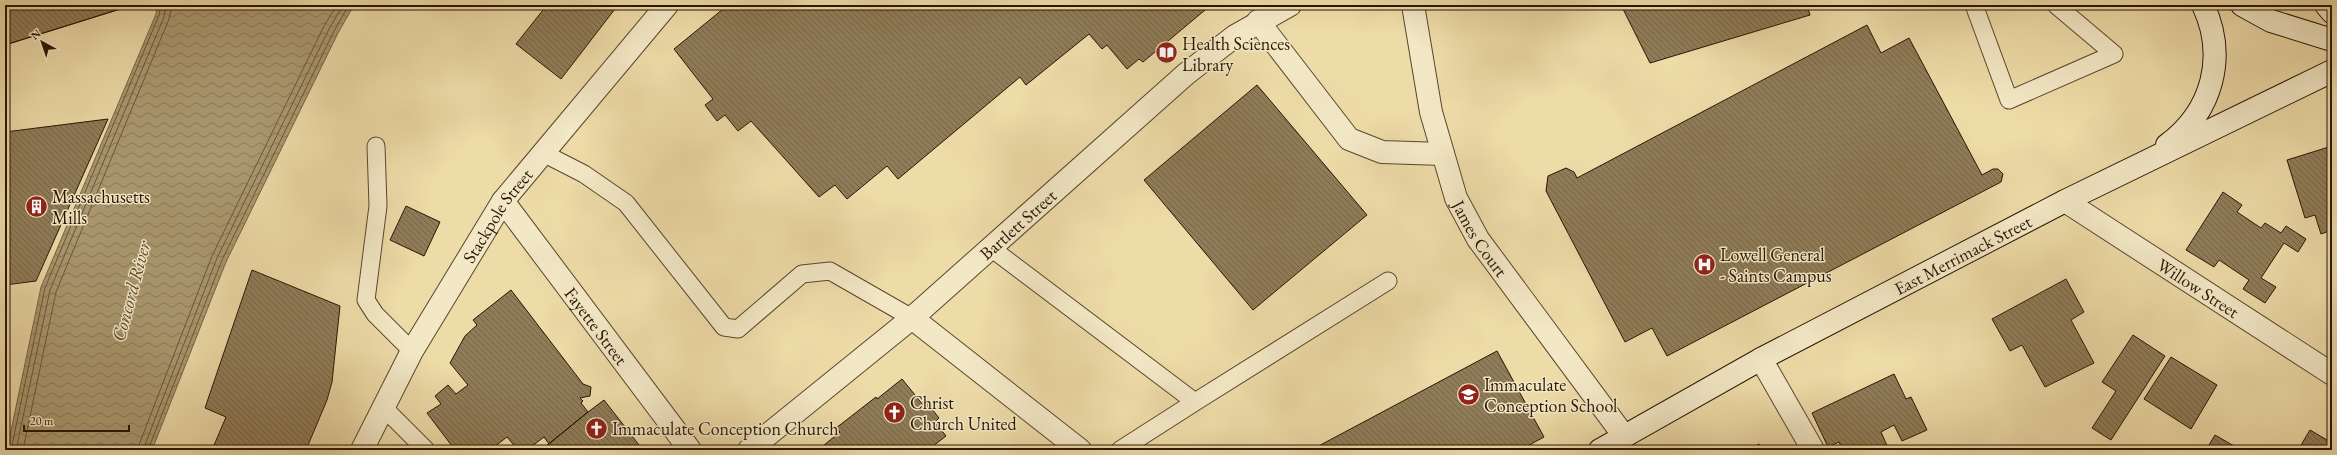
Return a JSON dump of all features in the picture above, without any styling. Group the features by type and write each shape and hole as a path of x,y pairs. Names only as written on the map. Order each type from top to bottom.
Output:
{"street":[{"name":"Stackpole Street","path":"362,450 412,351 503,201 667,5"},
{"name":"Bartlett Street","path":"749,450 912,318 1186,74 1235,36 1258,21 1290,5"},
{"name":"James Court","path":"1413,5 1431,112 1456,198 1478,239 1624,436"},
{"path":"2138,165 2180,135 2198,112 2211,86 2216,56 2212,23 2203,5"},
{"path":"2242,5 2271,21 2332,40"},
{"path":"2326,5 2332,12"},
{"path":"1258,21 1349,139 1382,152 1444,154"},
{"name":"East Merrimack Street","path":"1600,450 1761,359 2065,201 2332,71"},
{"name":"Fayette Street","path":"503,201 690,450"},
{"name":"Willow Street","path":"2065,201 2332,374"},
{"path":"912,318 1080,450"},
{"path":"1761,359 1813,450"}],"lane":[{"path":"1974,5 2009,100 2114,54 2056,5"},
{"path":"376,146 378,206 366,300 374,314 412,351"},
{"path":"543,154 584,174 626,203 724,327 738,329 802,274 830,271 912,318"},
{"path":"991,248 1195,402"},
{"path":"1120,450 1388,280"},
{"path":"384,407 426,450"}],"water":[{"name":"Concord River","path":"157,5 354,5 338,33 226,262 152,450 7,450 41,287 156,14"}],"building":[{"path":"5,5 133,5 5,45"},
{"path":"5,5 133,5 5,45"},
{"path":"547,5 618,5 561,79 516,44"},
{"path":"728,5 1211,5 1143,62 1139,59 1127,69 1107,45 1102,49 1089,34 1026,85 1020,77 898,179 887,166 847,199 835,185 819,197 751,121 738,131 725,115 717,121 705,105 713,99 674,49"},
{"path":"1621,5 1807,5 1810,15 1650,63"},
{"path":"1867,25 1881,53 1909,38 1982,175 1993,169 1998,169 2003,174 2001,182 1667,356 1652,328 1625,342 1546,191 1548,176 1566,168 1574,172 1577,178"},
{"path":"1257,85 1367,215 1253,310 1144,180"},
{"name":"Massachusetts Mills","path":"108,119 36,281 5,285 5,132"},
{"path":"2332,146 2332,230 2321,234 2315,215 2305,218 2287,160"},
{"path":"2223,192 2242,205 2237,212 2261,228 2265,223 2281,233 2286,226 2306,239 2298,252 2284,243 2261,278 2276,287 2265,303 2243,289 2249,280 2219,260 2214,267 2186,250"},
{"path":"406,206 440,222 424,256 390,240"},
{"path":"252,270 340,306 332,382 327,400 306,450 212,450 226,417 205,408"},
{"path":"2066,279 2084,312 2071,320 2094,363 2045,387 2022,345 2010,351 1992,319"},
{"path":"511,290 583,384 591,387 590,396 580,398 583,401 581,403 588,412 549,444 544,437 527,450 518,450 507,437 490,450 455,450 427,413 441,404 435,396 448,385 456,394 468,385 450,363 465,336 477,325 473,320"},
{"path":"2133,335 2165,356 2111,440 2092,428 2116,391 2102,382"},
{"name":"Immaculate Conception School","path":"1497,351 1544,437 1520,450 1311,450"},
{"path":"2171,357 2217,385 2191,429 2144,399"},
{"path":"1894,374 1906,399 1911,397 1927,430 1902,441 1894,425 1881,432 1889,450 1843,450 1839,442 1828,447 1812,413"},
{"name":"Christ Church United","path":"902,379 924,406 927,403 939,418 935,422 946,436 928,450 818,450 840,432 836,428"},
{"name":"Immaculate Conception Church","path":"604,400 643,450 541,450 588,412"},
{"path":"2310,430 2332,443 2332,450 2298,450"},
{"path":"2215,435 2241,450 2206,450"},
{"path":"1759,444 1762,450 1749,450"}],"place":[{"name":"Health Sciences Library","path":"1167,53"},
{"name":"Massachusetts Mills","path":"37,206"},
{"name":"Lowell General - Saints Campus","path":"1704,264"},
{"name":"Immaculate Conception School","path":"1468,394"},
{"name":"Christ Church United","path":"895,412"},
{"name":"Immaculate Conception Church","path":"597,428"}]}
